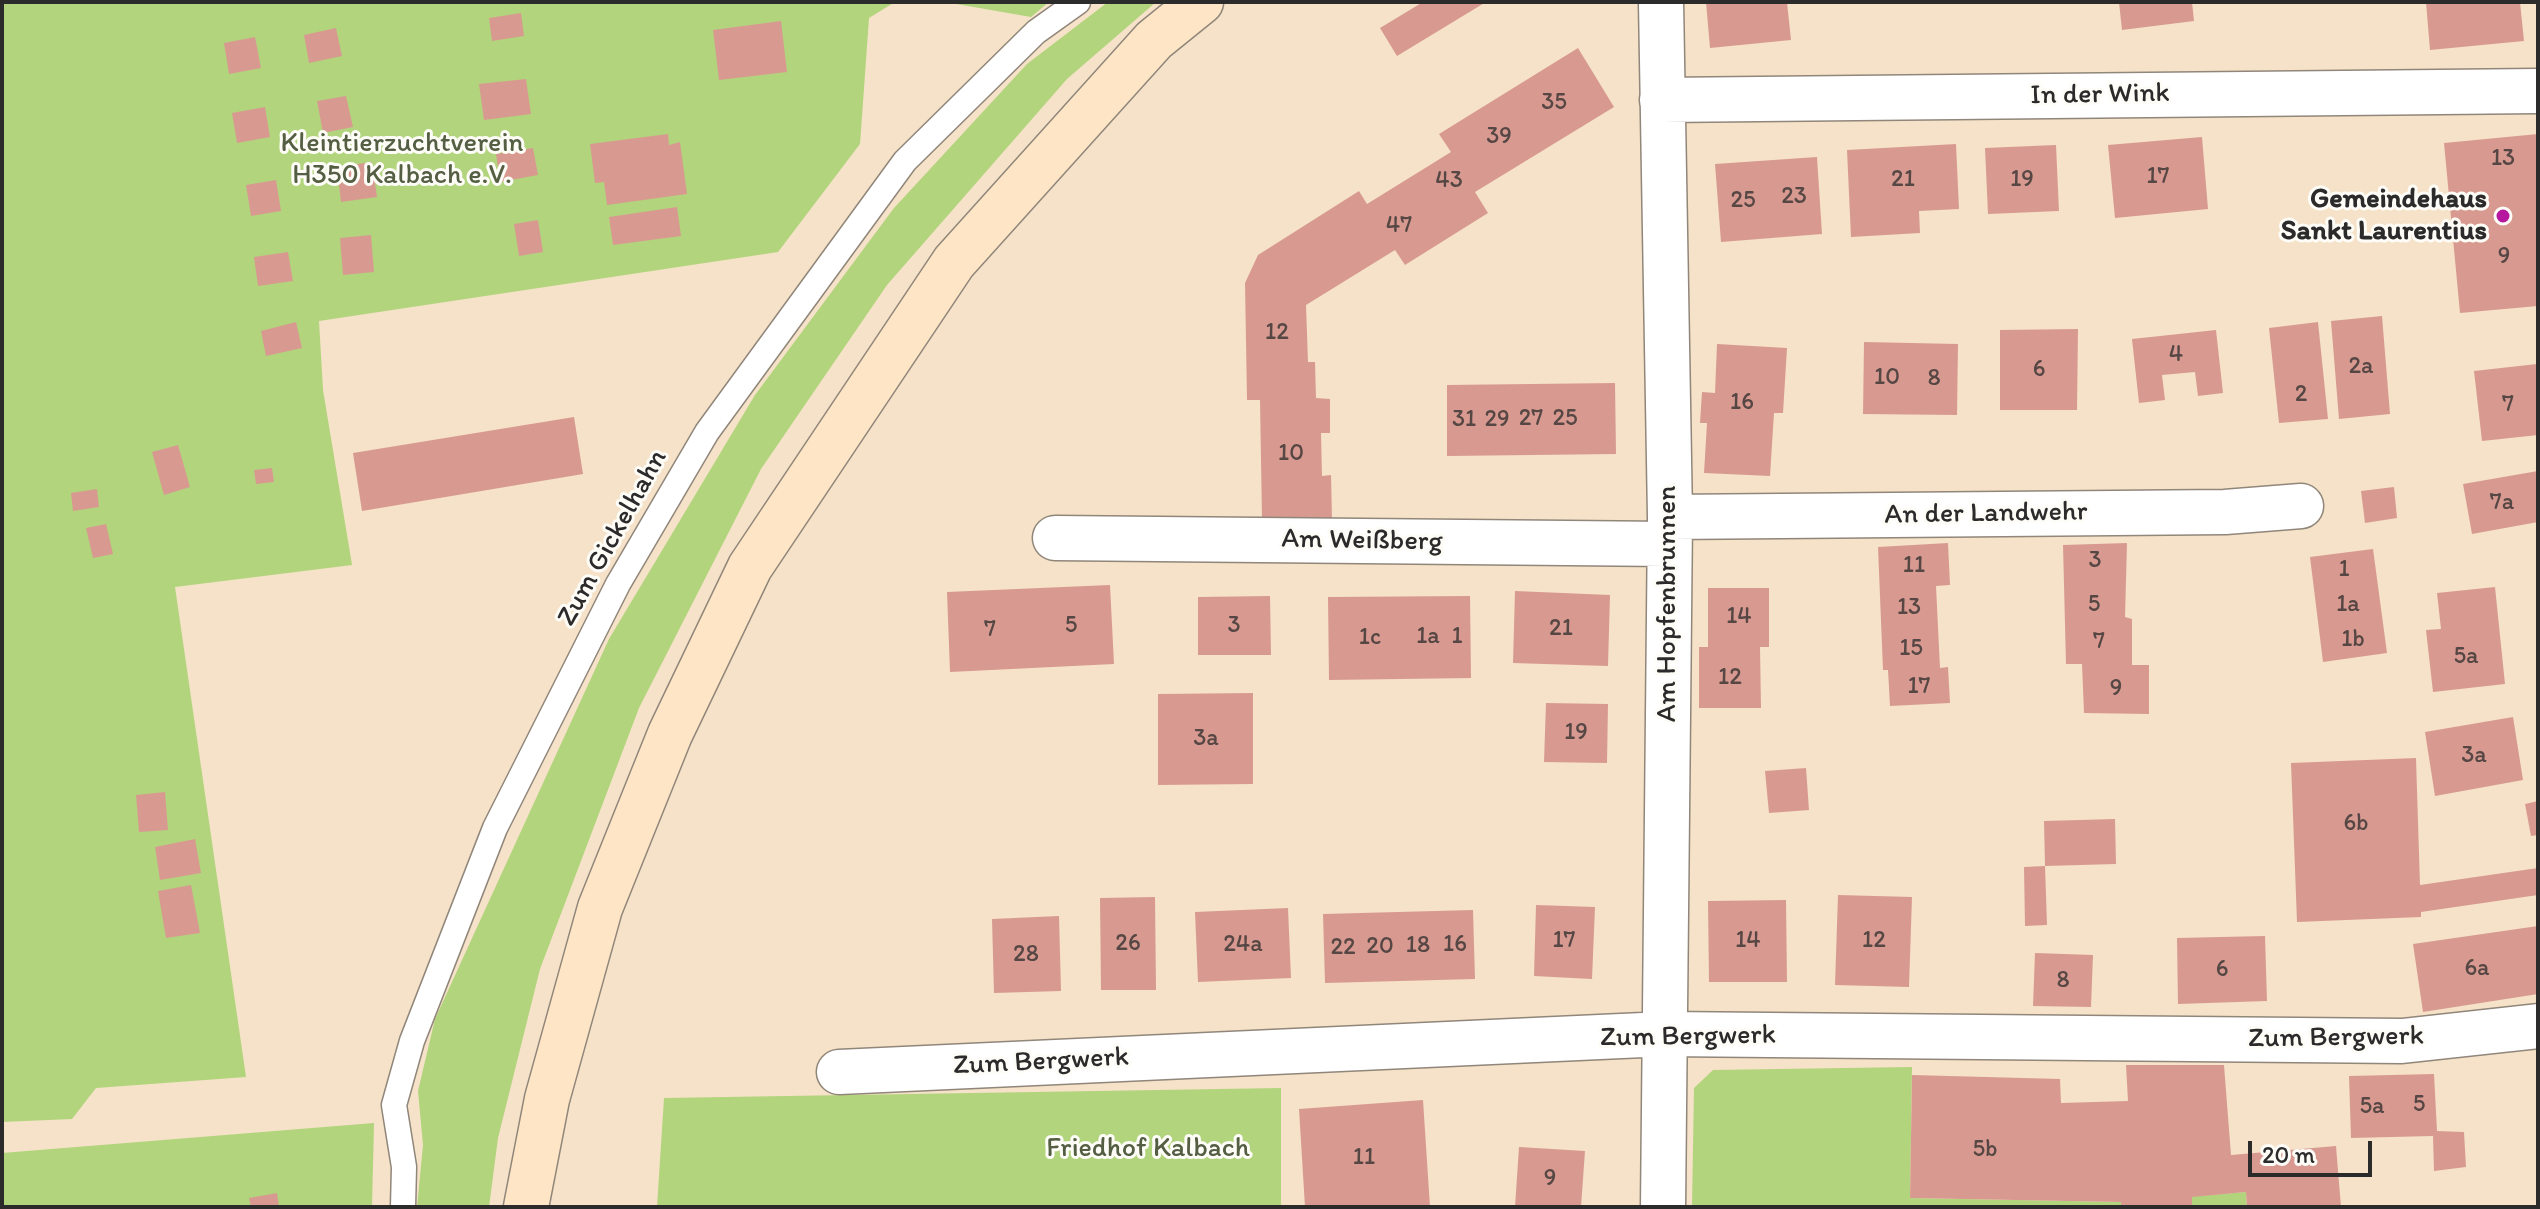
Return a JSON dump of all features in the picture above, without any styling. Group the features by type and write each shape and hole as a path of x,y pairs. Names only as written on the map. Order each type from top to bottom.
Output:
{"main road":[{"path":"526,1207 547,1099 600,908 670,734 750,567 954,262 1154,40 1201,2"}],"street":[{"name":"Am Hopfenbrunnen","path":"1661,2 1670,530 1663,1207"},
{"name":"In der Wink","path":"1662,100 2538,91"},
{"name":"An der Landwehr","path":"1670,530 2225,512 2301,506"},
{"name":"Am Weißberg","path":"1055,538 1670,530"},
{"name":"Zum Bergwerk","path":"839,1072 1665,1034 2402,1041 2538,1026"}],"lane":[{"name":"Zum Gickelhahn","path":"403,1207 404,1167 394,1105 412,1041 495,828 618,584 707,432 905,161 1036,32 1078,2"}],"green space":[{"name":"Kleintierzuchtverein H350 Kalbach e.V.","path":"2,2 895,2 869,18 860,144 778,252 319,321 323,390 352,565 175,587 246,1077 96,1088 72,1119 2,1122"},
{"path":"945,2 1049,2 1031,17"},
{"path":"1108,2 1156,2 1067,79 887,285 761,469 639,708 540,969 498,1138 489,1207 417,1207 423,1145 418,1091 435,1019 609,639 755,395 894,208 1027,64"},
{"path":"1912,1067 1910,1198 2121,1202 2246,1192 2247,1207 1692,1207 1694,1088 1713,1070"},
{"name":"Friedhof Kalbach","path":"1281,1088 1281,1207 657,1207 664,1098"},
{"path":"374,1123 372,1207 2,1207 2,1153"}],"building":[{"path":"1423,2 1486,2 1397,56 1380,28"},
{"path":"1706,2 1787,2 1791,40 1710,48"},
{"path":"2119,2 2192,2 2194,21 2122,30"},
{"path":"2426,2 2520,2 2524,41 2430,50"},
{"path":"521,13 524,36 492,41 489,18"},
{"path":"781,21 787,72 719,80 713,30"},
{"path":"336,28 342,56 309,63 304,35"},
{"path":"255,37 261,68 229,74 224,43"},
{"path":"1578,48 1614,107 1475,192 1488,213 1405,265 1395,250 1306,305 1308,362 1315,362 1316,398 1330,399 1330,433 1321,433 1322,476 1331,475 1332,519 1262,520 1260,400 1247,400 1245,283 1258,255 1359,191 1367,204 1451,152 1439,134"},
{"path":"526,79 531,114 484,120 479,84"},
{"path":"346,96 353,127 323,133 317,101"},
{"path":"265,107 270,137 237,143 232,113"},
{"path":"668,134 669,145 680,142 687,194 607,205 604,182 595,183 590,144"},
{"path":"2538,134 2538,306 2460,313 2444,143"},
{"path":"2202,137 2208,209 2115,218 2108,145"},
{"path":"1956,144 1959,209 1919,211 1920,233 1851,237 1847,150"},
{"path":"2056,145 2059,211 1988,214 1985,148"},
{"path":"533,148 538,175 500,182 496,154"},
{"path":"1817,157 1822,234 1721,242 1715,164"},
{"path":"372,162 377,197 341,202 337,167"},
{"path":"276,180 281,211 251,216 246,185"},
{"path":"677,207 681,236 613,245 609,217"},
{"path":"538,220 543,252 519,256 514,224"},
{"path":"371,235 374,272 343,275 340,238"},
{"path":"288,252 293,281 258,286 254,257"},
{"path":"2382,316 2390,414 2339,419 2331,321"},
{"path":"296,322 302,348 266,356 261,331"},
{"path":"2318,322 2328,419 2279,423 2269,328"},
{"path":"2078,329 2077,410 2000,410 2000,330"},
{"path":"2216,330 2223,393 2198,396 2195,372 2162,375 2165,400 2139,403 2132,339"},
{"path":"1864,342 1958,344 1957,415 1863,414"},
{"path":"1717,344 1787,348 1783,413 1774,413 1770,476 1704,473 1707,423 1700,423 1702,392 1715,393"},
{"path":"2537,364 2538,435 2482,441 2474,371"},
{"path":"1615,383 1616,454 1447,456 1447,385"},
{"path":"574,417 583,474 362,511 353,453"},
{"path":"178,445 190,487 164,495 152,452"},
{"path":"272,468 274,482 256,484 254,470"},
{"path":"2538,471 2538,522 2472,534 2463,484"},
{"path":"2394,487 2397,518 2365,523 2361,491"},
{"path":"97,489 99,507 73,511 71,493"},
{"path":"106,524 113,554 93,558 86,528"},
{"path":"1948,543 1950,585 1936,586 1940,668 1948,667 1950,703 1890,706 1888,670 1883,670 1878,547"},
{"path":"2127,543 2125,617 2132,619 2132,665 2149,665 2149,714 2084,713 2082,664 2066,664 2063,545"},
{"path":"2373,549 2387,653 2323,662 2310,557"},
{"path":"1110,585 1114,664 950,672 947,592"},
{"path":"2495,587 2505,684 2433,692 2426,630 2441,629 2437,593"},
{"path":"1708,588 1769,588 1769,647 1760,647 1761,708 1699,708 1699,647 1708,647"},
{"path":"1515,591 1610,595 1608,666 1513,663"},
{"path":"1270,596 1271,655 1198,655 1198,597"},
{"path":"1470,596 1471,678 1329,680 1328,597"},
{"path":"1253,693 1253,784 1158,785 1158,694"},
{"path":"1546,703 1608,704 1607,763 1544,762"},
{"path":"2513,717 2523,780 2435,796 2425,732"},
{"path":"2416,758 2420,885 2538,868 2538,895 2421,912 2421,917 2297,922 2291,763"},
{"path":"1806,768 1809,810 1769,813 1765,771"},
{"path":"165,792 168,830 139,832 136,795"},
{"path":"2538,801 2538,835 2531,836 2525,804"},
{"path":"2115,819 2116,864 2045,866 2044,821"},
{"path":"195,839 201,873 160,880 155,847"},
{"path":"2045,866 2047,925 2025,926 2024,867"},
{"path":"191,885 200,933 166,938 158,891"},
{"path":"1838,895 1912,897 1909,987 1835,985"},
{"path":"1155,897 1156,990 1101,990 1100,898"},
{"path":"1786,900 1787,982 1709,982 1708,901"},
{"path":"1536,905 1595,907 1592,979 1534,976"},
{"path":"1288,908 1291,978 1198,982 1195,912"},
{"path":"1473,910 1475,979 1325,983 1323,914"},
{"path":"1059,916 1061,991 994,993 992,919"},
{"path":"2538,926 2538,994 2423,1012 2413,944"},
{"path":"2265,936 2267,1001 2178,1004 2177,938"},
{"path":"2035,953 2093,955 2091,1007 2033,1006"},
{"path":"2126,1065 2224,1065 2231,1155 2336,1146 2341,1207 2247,1207 2246,1192 2192,1197 2192,1207 2121,1207 2121,1202 1910,1198 1912,1075 2060,1079 2061,1103 2128,1101"},
{"path":"2434,1074 2437,1131 2464,1132 2466,1167 2434,1171 2433,1136 2351,1138 2349,1076"},
{"path":"1423,1100 1430,1207 1305,1207 1299,1109"},
{"path":"1519,1147 1585,1151 1581,1207 1515,1207"},
{"path":"277,1193 279,1207 251,1207 249,1198"}],"place":[{"name":"Gemeindehaus Sankt Laurentius","path":"2503,216"}]}
